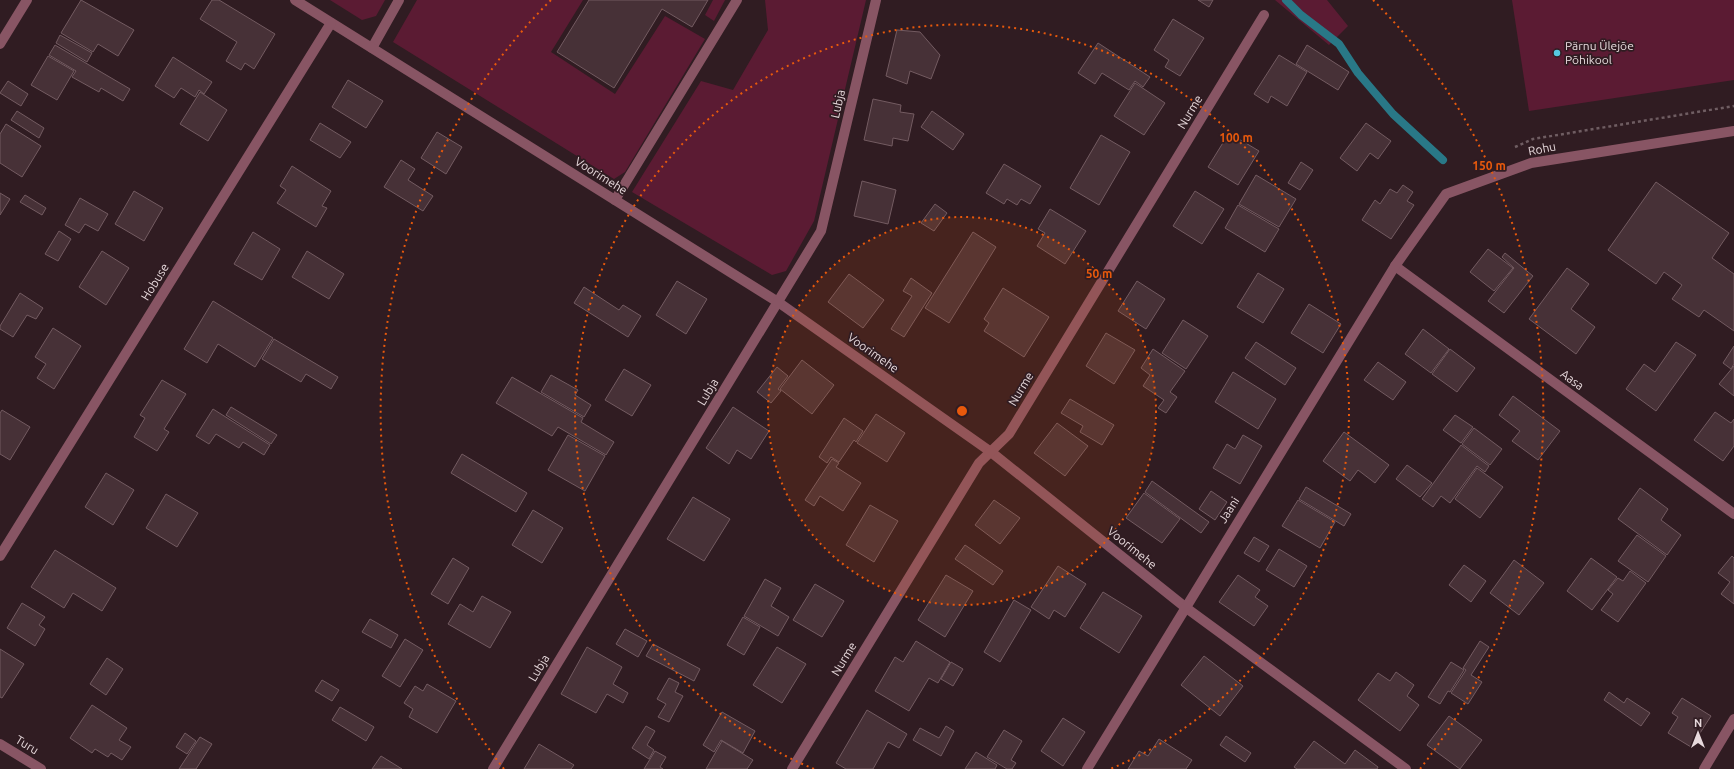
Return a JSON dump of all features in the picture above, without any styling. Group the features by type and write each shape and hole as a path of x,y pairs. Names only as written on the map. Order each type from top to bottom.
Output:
{"street":[{"path":"0,44 27,0"},
{"name":"Voorimehe","path":"295,0 778,302 991,452 1185,607 1406,769"},
{"path":"372,48 399,0"},
{"path":"615,200 737,0"},
{"name":"Lubja","path":"493,769 821,231 876,0"},
{"name":"Nurme","path":"792,769 979,463 1009,434 1264,15"},
{"name":"Hobuse","path":"0,556 332,23"},
{"name":"Rohu","path":"1395,266 1446,194 1532,163 1734,131"},
{"name":"Aasa","path":"1395,266 1734,514"},
{"name":"Jaani","path":"1087,769 1395,266"},
{"path":"1704,769 1734,719"},
{"name":"Turu","path":"0,744 41,769"}],"shaded area":[{"path":"330,0 385,0 376,16 362,20"},
{"path":"417,0 583,0 551,52 615,94 665,16 705,39 625,172 614,179 393,42"},
{"path":"713,0 725,0 714,21 705,15"},
{"path":"765,0 866,0 814,221 786,271 772,275 632,192 701,81 733,90 768,30"},
{"path":"1275,0 1327,0 1348,26 1329,45"},
{"path":"1512,0 1734,0 1734,80 1529,111"}],"building":[{"path":"81,0 134,30 118,56 98,44 93,52 61,33"},
{"path":"212,0 219,0 275,34 254,69 245,63 241,70 226,61 237,42 200,19"},
{"path":"589,0 708,0 692,27 662,9 614,88 557,52"},
{"path":"1198,0 1213,0 1209,7"},
{"path":"1173,19 1204,38 1180,76 1165,67 1169,60 1154,50"},
{"path":"897,30 920,32 940,55 931,79 910,71 907,84 886,76"},
{"path":"60,35 92,53 87,62 56,43"},
{"path":"1098,43 1150,77 1143,87 1135,81 1129,90 1102,73 1095,84 1078,73"},
{"path":"55,45 130,89 123,101 101,88 99,92 72,77 76,71 49,55"},
{"path":"1307,45 1349,72 1338,90 1296,64"},
{"path":"1279,55 1307,72 1287,106 1271,96 1268,103 1254,94"},
{"path":"48,56 74,71 57,100 31,85"},
{"path":"173,57 212,82 204,94 199,90 195,97 181,88 174,98 155,86"},
{"path":"348,80 383,101 366,128 332,107"},
{"path":"8,81 28,94 21,106 0,93"},
{"path":"1135,83 1165,103 1144,135 1114,116"},
{"path":"200,92 227,110 208,141 180,124"},
{"path":"873,99 901,105 900,112 914,114 908,141 893,138 892,146 864,140"},
{"path":"17,111 44,128 39,138 11,120"},
{"path":"932,111 964,134 953,150 921,127"},
{"path":"320,123 351,142 340,158 310,140"},
{"path":"1366,123 1391,141 1378,159 1370,153 1357,171 1340,158"},
{"path":"6,124 41,146 22,177 0,163 0,134"},
{"path":"437,132 462,147 446,174 421,158"},
{"path":"1229,133 1259,151 1238,185 1208,167"},
{"path":"1101,135 1130,152 1099,205 1070,188"},
{"path":"401,160 415,169 408,180 433,196 423,211 384,187"},
{"path":"1301,162 1313,170 1300,190 1288,183"},
{"path":"1004,164 1041,186 1030,204 1021,199 1017,205 1007,199 1004,204 986,193"},
{"path":"292,166 331,191 322,206 327,208 316,227 277,203 286,190 280,186"},
{"path":"1256,175 1296,199 1279,227 1239,204"},
{"path":"862,181 896,190 888,224 854,216"},
{"path":"1656,182 1729,233 1712,258 1734,274 1734,331 1704,310 1699,317 1672,299 1682,285 1664,272 1656,284 1608,250"},
{"path":"1403,185 1413,192 1407,201 1414,205 1391,239 1362,220 1375,200 1380,204 1390,189 1397,193"},
{"path":"134,191 163,208 144,241 115,224"},
{"path":"1195,191 1224,209 1202,244 1173,226"},
{"path":"0,193 10,199 0,215"},
{"path":"25,195 46,208 42,215 20,202"},
{"path":"80,198 108,214 98,231 85,224 79,233 65,225"},
{"path":"935,204 947,213 934,231 921,223"},
{"path":"1238,205 1279,229 1265,252 1225,228"},
{"path":"1050,209 1086,231 1065,264 1037,246 1045,233 1038,229"},
{"path":"59,231 71,239 58,261 45,254"},
{"path":"253,232 280,249 262,280 234,264"},
{"path":"973,232 996,247 949,323 925,308"},
{"path":"1488,249 1513,268 1494,291 1470,272"},
{"path":"102,251 129,268 106,305 79,287"},
{"path":"307,251 344,274 329,299 292,277"},
{"path":"1505,253 1533,276 1504,313 1488,301 1514,268 1502,257"},
{"path":"1567,268 1589,284 1571,309 1595,327 1576,354 1529,319"},
{"path":"1258,273 1284,289 1263,323 1237,307"},
{"path":"849,274 884,300 863,328 828,302"},
{"path":"911,278 932,293 904,337 891,329 912,296 903,291"},
{"path":"677,281 707,299 686,334 656,315"},
{"path":"1137,281 1165,299 1146,329 1118,311"},
{"path":"584,287 619,310 623,305 641,316 628,337 574,303"},
{"path":"1003,288 1049,317 1024,357 984,331 989,323 984,319"},
{"path":"20,293 43,308 36,319 27,315 13,337 0,329 0,326"},
{"path":"213,301 273,338 255,367 218,344 207,363 184,349"},
{"path":"1309,304 1341,324 1323,353 1291,333"},
{"path":"1183,320 1208,336 1186,369 1162,353"},
{"path":"53,328 81,346 54,389 37,378 46,364 35,357"},
{"path":"1423,329 1449,349 1431,373 1405,354"},
{"path":"1106,333 1135,350 1114,384 1086,366"},
{"path":"274,339 338,377 331,389 306,374 301,382 262,359"},
{"path":"1256,342 1296,368 1285,385 1245,358"},
{"path":"1676,342 1696,355 1656,411 1626,389 1644,364 1655,372"},
{"path":"1734,346 1734,364 1731,369 1723,363"},
{"path":"1153,349 1185,371 1170,392 1177,397 1166,413 1158,408 1164,400 1143,386 1150,375 1141,368"},
{"path":"1450,349 1475,368 1457,392 1432,374"},
{"path":"802,360 834,385 812,414 780,389"},
{"path":"1378,362 1406,382 1393,400 1364,380"},
{"path":"1734,366 1734,396 1719,384"},
{"path":"777,367 788,376 778,389 781,391 771,403 757,392"},
{"path":"624,369 651,385 632,416 605,400"},
{"path":"1233,372 1276,399 1258,429 1215,402"},
{"path":"551,375 578,390 575,395 591,405 584,417 541,392"},
{"path":"512,377 583,418 581,422 614,442 606,455 558,427 552,436 496,403"},
{"path":"162,380 186,394 164,429 169,432 157,451 134,437 145,418 140,415"},
{"path":"1513,396 1560,431 1538,460 1512,441 1520,431 1499,415"},
{"path":"1070,399 1114,425 1102,445 1080,432 1083,426 1061,413"},
{"path":"231,407 277,435 271,444 226,415"},
{"path":"733,407 769,431 751,459 737,450 729,464 706,448"},
{"path":"213,409 270,445 264,455 243,442 239,448 216,434 209,444 196,436"},
{"path":"2,410 30,427 10,460 0,454 0,413"},
{"path":"1715,412 1731,423 1734,419 1734,446 1723,461 1694,440"},
{"path":"876,414 905,433 887,462 857,443"},
{"path":"1455,415 1473,427 1461,443 1443,430"},
{"path":"844,418 863,431 856,442 854,440 839,462 831,457 827,463 819,457"},
{"path":"1057,423 1088,446 1065,476 1034,453"},
{"path":"1474,428 1502,449 1490,465 1462,444"},
{"path":"1344,432 1389,465 1375,483 1358,470 1350,481 1323,461"},
{"path":"568,435 605,456 585,491 548,470"},
{"path":"1243,435 1262,446 1240,484 1213,468 1227,444 1235,449"},
{"path":"1461,445 1489,466 1485,472 1477,466 1450,503 1441,496 1433,507 1422,499"},
{"path":"462,454 527,493 516,512 451,473"},
{"path":"832,459 839,463 836,467 861,483 843,511 820,496 814,506 805,500"},
{"path":"1407,465 1432,483 1420,497 1396,479"},
{"path":"1477,468 1503,487 1480,518 1455,499"},
{"path":"106,473 134,490 113,525 85,507"},
{"path":"1152,481 1209,522 1201,533 1145,492"},
{"path":"1306,487 1351,514 1344,526 1299,499"},
{"path":"1640,488 1668,509 1661,520 1681,535 1667,555 1618,519"},
{"path":"1211,491 1227,502 1215,520 1199,509"},
{"path":"1144,493 1180,519 1162,543 1126,518"},
{"path":"166,494 198,513 177,547 146,528"},
{"path":"693,497 730,519 704,561 667,539"},
{"path":"994,500 1020,518 1000,544 975,525"},
{"path":"1298,500 1335,522 1320,548 1282,526"},
{"path":"870,505 898,521 874,562 846,545"},
{"path":"533,510 563,528 542,563 512,545"},
{"path":"1637,535 1666,556 1648,582 1618,561"},
{"path":"1254,537 1269,546 1259,562 1244,553"},
{"path":"965,545 1003,571 993,585 955,559"},
{"path":"1279,549 1307,566 1294,587 1266,570"},
{"path":"55,550 116,588 102,611 73,593 64,608 31,587"},
{"path":"1732,556 1734,558 1734,604 1721,594 1730,582 1718,573"},
{"path":"453,558 469,568 448,604 431,594"},
{"path":"1591,558 1617,577 1592,610 1567,591"},
{"path":"1514,560 1544,583 1519,615 1490,593"},
{"path":"1464,565 1486,581 1471,602 1449,585"},
{"path":"1058,566 1086,584 1065,617 1054,610 1049,619 1031,607"},
{"path":"1630,571 1646,583 1618,622 1601,610 1613,594 1608,590 1618,578 1623,581"},
{"path":"946,575 973,591 945,637 918,620"},
{"path":"1238,575 1260,590 1255,597 1268,606 1254,626 1219,602"},
{"path":"765,579 781,588 771,606 789,617 778,636 744,616"},
{"path":"815,584 844,601 822,637 793,620"},
{"path":"1103,592 1142,616 1119,653 1080,628"},
{"path":"482,596 511,612 490,648 448,624 460,604 473,612"},
{"path":"1014,600 1031,610 1000,662 984,652"},
{"path":"22,603 45,617 39,625 45,629 35,646 7,628"},
{"path":"743,617 760,627 744,655 727,645"},
{"path":"370,619 398,635 391,648 362,632"},
{"path":"625,629 647,641 638,657 616,644"},
{"path":"405,639 423,650 400,687 382,676"},
{"path":"916,641 950,662 938,683 929,678 909,711 875,691 895,657 903,662"},
{"path":"1480,641 1489,647 1471,675 1482,682 1468,704 1451,693 1466,670 1463,668"},
{"path":"653,644 700,669 694,681 646,656"},
{"path":"587,647 622,667 613,684 628,693 623,703 607,694 596,713 561,694"},
{"path":"777,647 806,664 782,703 753,685"},
{"path":"0,649 24,664 2,698 0,697"},
{"path":"1204,656 1243,686 1220,716 1181,685"},
{"path":"107,658 123,669 106,695 90,684"},
{"path":"951,662 963,669 953,686 941,679"},
{"path":"1451,662 1464,670 1450,692 1448,691 1440,704 1428,697"},
{"path":"1396,672 1414,685 1407,696 1419,705 1400,731 1358,700 1378,673 1390,681"},
{"path":"669,678 679,683 675,692 683,696 669,722 658,717 666,704 657,699"},
{"path":"322,680 339,690 332,701 315,691"},
{"path":"427,684 456,701 437,733 409,717 413,709 404,703 415,686 423,691"},
{"path":"1609,692 1624,703 1627,698 1650,713 1641,726 1604,700"},
{"path":"1682,698 1711,716 1691,747 1668,733 1678,717 1672,713"},
{"path":"92,705 127,728 119,740 131,747 122,760 111,753 108,757 95,749 92,753 70,738"},
{"path":"340,707 374,727 366,741 332,720"},
{"path":"867,710 907,734 899,748 888,742 873,769 846,769 836,763"},
{"path":"722,712 755,731 743,753 721,740 714,752 703,745"},
{"path":"1449,716 1482,740 1460,769 1427,745"},
{"path":"1063,718 1085,732 1063,766 1041,751"},
{"path":"646,726 655,731 647,745 654,750 649,759 632,748"},
{"path":"946,726 954,731 941,756 913,740 920,728 939,738"},
{"path":"1004,730 1022,741 1011,760 1016,763 1012,769 1007,769 987,757"},
{"path":"185,733 196,741 187,754 176,747"},
{"path":"1226,736 1251,753 1245,762 1220,745"},
{"path":"200,737 212,744 196,769 179,769"},
{"path":"1159,739 1192,760 1186,769 1128,769 1139,751 1148,756"},
{"path":"722,741 753,760 747,769 706,769"},
{"path":"1314,741 1345,764 1355,750 1378,767 1377,769 1297,769 1294,767"},
{"path":"539,744 574,765 571,769 524,769"},
{"path":"655,751 666,757 660,767 663,769 644,769"},
{"path":"976,752 997,765 995,769 965,769"},
{"path":"381,756 402,769 372,769"}],"waterway":[{"path":"1286,0 1301,15 1339,44 1358,73 1393,114 1443,160"}],"place":[{"name":"Pärnu Ülejõe Põhikool","path":"1557,53"}]}
